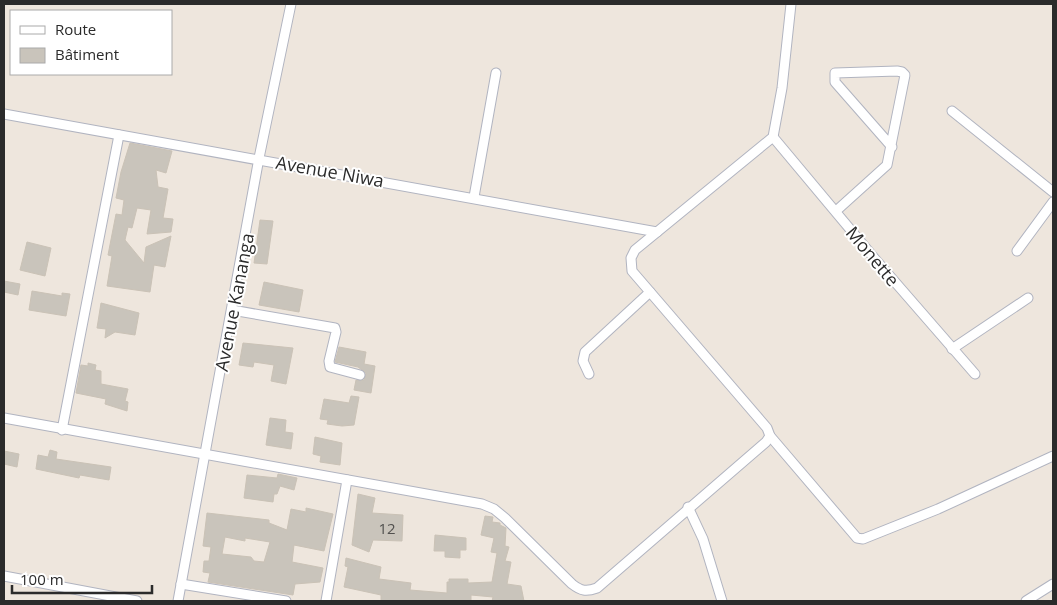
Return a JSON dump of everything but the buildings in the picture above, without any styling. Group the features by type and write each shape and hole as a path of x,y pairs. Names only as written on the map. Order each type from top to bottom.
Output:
{"street":[{"name":"Avenue Kananga","path":"178,601 259,158 291,4"},
{"path":"791,4 782,88 773,137 635,250 631,258 632,271 767,428 770,436 852,534 863,539 938,509 1053,456"},
{"path":"836,211 887,165 892,147 905,81 902,72 835,73 833,77 835,82 892,147"},
{"path":"474,198 496,73"},
{"path":"952,111 1053,192"},
{"name":"Avenue Niwa","path":"4,114 259,158 656,232"},
{"path":"62,430 119,135"},
{"name":"Monette","path":"773,137 975,374"},
{"path":"1017,251 1053,202"},
{"path":"589,374 583,360 585,352 650,292"},
{"path":"952,348 1028,298"},
{"path":"232,310 335,328 336,332 329,361 330,368 360,374"},
{"path":"4,418 62,430 205,453 482,504 494,509 572,584 580,590 588,591 597,588 688,507 766,442 770,436"},
{"path":"326,601 347,480"},
{"path":"688,507 703,539 722,601"},
{"path":"4,576 137,601"},
{"path":"181,584 286,601"},
{"path":"1026,601 1053,584"}]}
